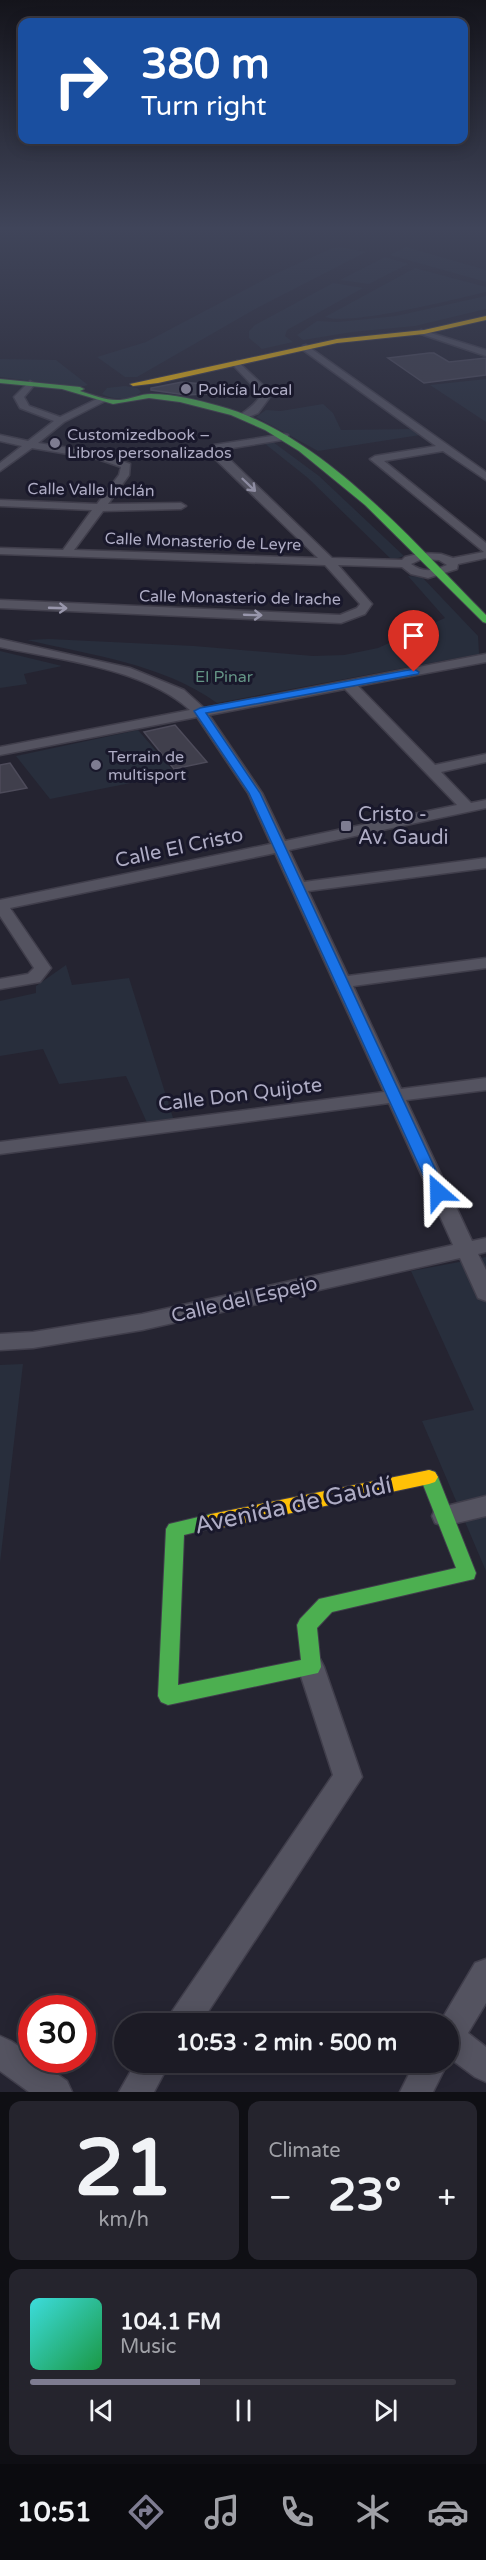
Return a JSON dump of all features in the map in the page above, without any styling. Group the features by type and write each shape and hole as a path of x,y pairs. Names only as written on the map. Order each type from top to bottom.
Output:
{"street":[{"path":"0,381 98,392 127,402 151,388 237,364 365,337 424,332 461,324"},
{"path":"424,332 486,353"},
{"path":"306,348 486,477"},
{"path":"237,364 262,389 264,398 255,411 244,416"},
{"path":"30,384 19,397 25,408 61,420"},
{"path":"128,384 151,388 244,416 284,437 359,495 486,620"},
{"path":"0,468 98,392"},
{"name":"Calle Monasterio de Irache","path":"0,604 341,619 361,611 366,604 328,562 216,454 214,448 284,437"},
{"path":"0,438 26,446 90,455 126,466 124,475 66,553"},
{"path":"444,448 375,459 486,549"},
{"name":"Calle Valle Inclán","path":"0,503 118,508 181,506"},
{"name":"Calle Monasterio de Leyre","path":"0,551 405,564"},
{"path":"452,562 453,567 440,574 426,574 410,570 405,564 409,559 422,556 441,557 452,562 486,555"},
{"path":"0,643 125,671 179,693 200,711 255,793 486,1293"},
{"path":"0,751 486,658"},
{"path":"348,684 468,808"},
{"path":"432,770 486,758"},
{"name":"Calle El Cristo","path":"1,910 21,902 486,804"},
{"path":"299,887 486,863"},
{"path":"0,984 34,978 43,968 1,910"},
{"path":"343,982 486,963"},
{"name":"Calle Don Quijote","path":"0,1148 486,1084"},
{"name":"Calle del Espejo","path":"0,1342 33,1340 142,1322 486,1245"},
{"name":"Avenida de Gaudí","path":"189,2013 348,1777 311,1667 307,1625 326,1605 467,1573 429,1477 175,1529 168,1696 311,1667"},
{"path":"444,1516 486,1506"},
{"path":"459,2019 486,1974"},
{"path":"459,2045 486,2066"},
{"path":"0,2052 56,2092"},
{"path":"135,2092 148,2073"},
{"path":"416,2092 427,2073"}],"green space":[{"path":"181,324 230,324 137,377 125,377 97,357 146,342"},
{"path":"299,324 287,330 285,336 293,342 262,349 249,338 249,331 255,325"},
{"path":"313,324 425,324 303,340 297,335"},
{"path":"0,359 56,360 88,385 80,387 0,377"},
{"path":"486,379 486,422 430,385"},
{"path":"125,386 137,388 141,392 133,397 122,399 102,394 107,388"},
{"path":"323,404 333,413 341,430 411,429 420,435 318,451 256,417 266,410 281,411"},
{"path":"273,442 319,476 404,556 392,560 308,478 264,443"},
{"name":"El Pinar","path":"408,576 422,577 478,636 479,654 217,703 174,679 126,662 27,640 194,646 313,656 344,655 378,648 445,618"},
{"path":"0,651 62,666 24,674 27,684 0,688"},
{"name":"Terrain de multisport","path":"138,730 176,774 50,799 16,756"},
{"path":"66,965 72,985 129,978 174,1121 148,1125 126,1076 59,1084 43,1049 0,1056 0,1001 36,993 36,986"},
{"path":"486,1257 486,1571 422,1421 474,1410 411,1271"},
{"path":"23,1364 0,1563 0,1365"}],"building":[{"path":"434,353 449,362 486,358 486,375 424,383 388,358"},
{"path":"182,382 223,386 223,393 186,395 151,390 151,388"},
{"path":"175,725 207,762 174,769 144,732"},
{"path":"10,763 27,788 0,793 0,765"}],"traffic: fast":[{"path":"0,381 80,389"},
{"path":"65,389 113,402 149,396 192,402 234,413 268,429 336,475 368,503 486,620"},
{"path":"211,1522 175,1529 168,1696 311,1667 307,1625 326,1605 467,1573 429,1477"}],"traffic: slow":[{"path":"133,384 158,381 337,341 424,332 461,324"},
{"path":"211,1522 429,1477"}],"place":[{"name":"Policía Local","path":"186,389"},
{"name":"Customizedbook – Libros personalizados","path":"55,443"},
{"name":"Terrain de multisport","path":"96,765"},
{"name":"Cristo - Av. Gaudi","path":"346,826"}],"route":[{"path":"414,672 200,711 255,793 438,1192"}]}
